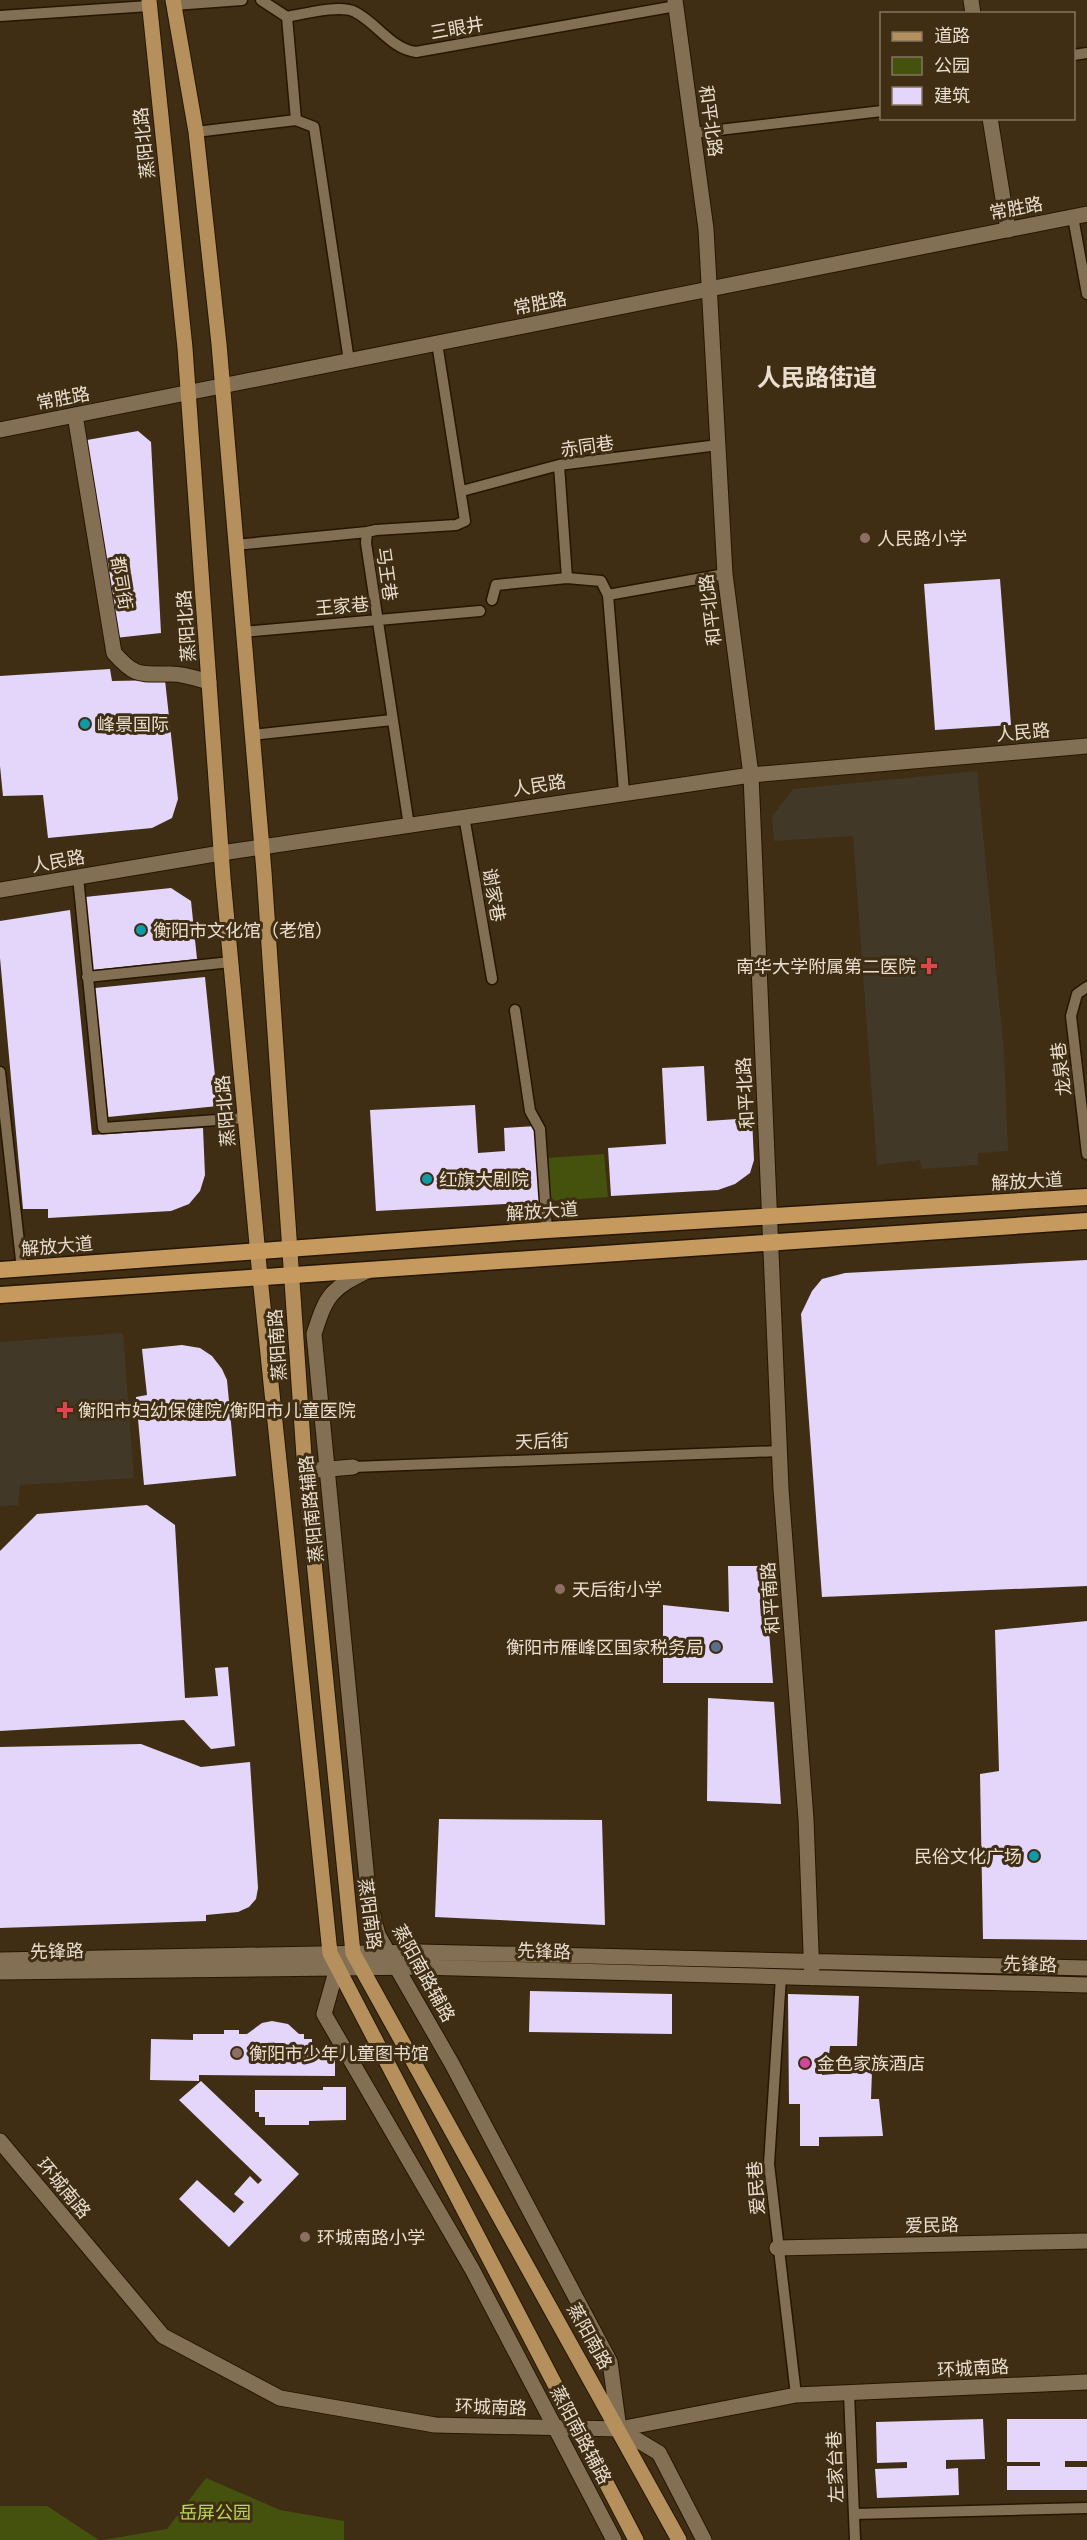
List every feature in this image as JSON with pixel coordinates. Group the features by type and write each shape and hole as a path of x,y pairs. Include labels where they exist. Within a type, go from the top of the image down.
{"highway":[{"name":"解放大道","path":"0,1270 547,1230 1087,1197"},
{"path":"0,1294 1087,1221"}],"main road":[{"name":"蒸阳北路","path":"149,3 189,393 221,853 258,1250"},
{"path":"173,3 196,132 222,386 261,848 290,1248"},
{"name":"蒸阳南路","path":"290,1248 305,1471 353,1953 679,2540"},
{"name":"蒸阳南路","path":"258,1250 330,1953 636,2540"}],"street":[{"name":"和平北路","path":"676,3 706,229 725,574 751,775 770,1216"},
{"path":"990,120 1008,230"},
{"name":"常胜路","path":"0,430 1080,216"},
{"name":"都司街","path":"75,415 114,653 128,669 147,675 175,674 209,682"},
{"name":"人民路","path":"0,890 221,853 751,775 1087,746"},
{"name":"和平南路","path":"770,1216 781,1489 806,1820 812,1978"},
{"name":"蒸阳南路辅路","path":"370,1270 335,1287 320,1316 314,1334 369,1901 378,1935 452,2064 610,2362 619,2429 659,2453 704,2540"},
{"name":"天后街","path":"305,1471 353,1467"},
{"name":"先锋路","path":"0,1960 388,1952 1087,1968"},
{"name":"先锋路","path":"0,1971 396,1967 1087,1985"},
{"name":"蒸阳南路辅路","path":"337,1968 324,2014 472,2269 614,2540"},
{"name":"环城南路","path":"0,2141 163,2336 280,2398 435,2425 619,2429 796,2395 1087,2382"},
{"name":"爱民路","path":"777,2248 1087,2241"}],"lane":[{"path":"173,3 242,0"},
{"path":"261,0 287,17 296,120"},
{"path":"0,16 149,3"},
{"name":"三眼井","path":"287,17 343,4 404,50 417,51 676,3"},
{"path":"693,133 880,111"},
{"path":"196,132 296,120 314,127 349,361"},
{"path":"1080,216 1087,294"},
{"name":"马王巷","path":"409,826 366,543 367,532 376,530 456,525 465,521 437,343"},
{"name":"赤同巷","path":"462,491 559,465 718,445"},
{"path":"559,465 567,578"},
{"path":"235,545 367,532"},
{"path":"608,595 725,574"},
{"path":"492,600 496,585 567,578 601,582 608,595 624,792"},
{"name":"王家巷","path":"243,632 480,611"},
{"path":"252,735 392,720"},
{"name":"谢家巷","path":"464,816 492,979"},
{"path":"78,877 104,1128 246,1118"},
{"path":"87,977 231,962"},
{"name":"龙泉巷","path":"1087,987 1077,993 1071,1016 1087,1154"},
{"path":"515,1010 530,1111 540,1129 547,1230"},
{"path":"0,1072 2,1108 22,1269"},
{"name":"天后街","path":"353,1467 780,1451"},
{"name":"爱民巷","path":"780,1977 769,2164 777,2248 796,2395"},
{"name":"左家台巷","path":"849,2393 855,2540"},
{"path":"854,2514 1087,2508"}],"shaded area":[{"name":"南华大学附属第二医院","path":"977,771 1004,1053 1008,1151 978,1153 978,1165 922,1169 920,1160 877,1165 853,836 774,841 772,816 793,789"},
{"name":"衡阳市妇幼保健院/衡阳市儿童医院","path":"123,1333 134,1478 20,1485 18,1505 0,1506 0,1342"}],"green space":[{"path":"604,1154 608,1197 550,1201 547,1158"},
{"name":"岳屏公园","path":"206,2478 280,2510 344,2521 344,2540 103,2540 167,2529"},
{"path":"0,2506 47,2506 99,2540 0,2540"}],"building":[{"path":"138,431 151,442 161,633 115,638 87,440"},
{"path":"1000,579 1011,725 935,730 924,584"},
{"name":"峰景国际","path":"110,669 112,681 165,680 178,799 172,818 152,828 48,838 43,795 3,796 0,766 0,676"},
{"name":"衡阳市文化馆（老馆）","path":"171,888 191,901 197,959 93,970 85,897"},
{"path":"70,910 92,1135 203,1128 205,1175 200,1191 189,1204 171,1211 48,1218 48,1209 23,1209 0,958 0,921"},
{"path":"205,977 218,1106 108,1117 95,988"},
{"path":"704,1066 707,1121 752,1118 754,1160 750,1173 735,1184 718,1190 611,1196 608,1148 666,1144 662,1068"},
{"name":"红旗大剧院","path":"475,1105 478,1153 505,1151 504,1128 536,1126 541,1202 376,1211 370,1110"},
{"path":"1087,1260 1087,1586 822,1597 801,1314 812,1291 822,1279 845,1273"},
{"path":"182,1345 200,1348 212,1356 227,1380 236,1476 144,1485 136,1397 147,1395 142,1349"},
{"path":"147,1505 175,1525 185,1698 218,1696 215,1668 228,1667 235,1746 211,1749 184,1720 0,1731 0,1551 37,1514"},
{"name":"衡阳市雁峰区国家税务局","path":"728,1566 764,1566 773,1683 663,1683 663,1605 729,1612"},
{"name":"民俗文化广场","path":"1087,1621 1087,1940 983,1939 980,1774 999,1771 995,1630"},
{"path":"708,1698 774,1702 781,1804 707,1801"},
{"path":"141,1744 201,1767 250,1762 258,1888 256,1899 249,1907 238,1912 206,1915 206,1921 0,1928 0,1747"},
{"path":"439,1819 602,1820 605,1925 435,1917"},
{"path":"530,1991 672,1994 672,2034 529,2032"},
{"name":"金色家族酒店","path":"788,1994 859,1996 857,2046 830,2046 829,2055 822,2055 822,2075 872,2071 871,2099 879,2099 883,2136 819,2137 819,2146 800,2146 800,2104 789,2104"},
{"name":"衡阳市少年儿童图书馆","path":"272,2021 288,2024 299,2034 304,2034 304,2039 312,2039 312,2048 323,2048 323,2058 335,2058 335,2076 199,2075 199,2081 150,2080 151,2039 193,2040 193,2034 224,2034 224,2030 239,2030 239,2034 247,2034 262,2023"},
{"path":"201,2081 299,2174 229,2247 179,2199 197,2180 234,2213 244,2202 234,2194 250,2176 258,2184 262,2180 179,2100"},
{"name":"衡阳市少年儿童图书馆","path":"323,2087 346,2087 346,2120 309,2121 309,2125 265,2125 265,2117 259,2117 259,2112 255,2112 255,2090 323,2090"},
{"path":"983,2419 985,2459 946,2460 946,2469 958,2468 959,2495 877,2498 875,2469 907,2468 907,2462 877,2463 876,2422"},
{"path":"1007,2419 1087,2419 1087,2461 1065,2461 1065,2467 1087,2467 1087,2490 1007,2490 1007,2466 1040,2466 1040,2462 1007,2462"}],"place":[{"name":"人民路小学","path":"865,538"},
{"name":"峰景国际","path":"85,724"},
{"name":"衡阳市文化馆（老馆）","path":"141,930"},
{"name":"南华大学附属第二医院","path":"929,966"},
{"name":"红旗大剧院","path":"427,1179"},
{"name":"衡阳市妇幼保健院/衡阳市儿童医院","path":"65,1410"},
{"name":"天后街小学","path":"560,1589"},
{"name":"衡阳市雁峰区国家税务局","path":"716,1647"},
{"name":"民俗文化广场","path":"1034,1856"},
{"name":"衡阳市少年儿童图书馆","path":"237,2053"},
{"name":"金色家族酒店","path":"805,2063"},
{"name":"环城南路小学","path":"305,2237"}],"district":[{"name":"人民路街道","path":"817,378"}]}
